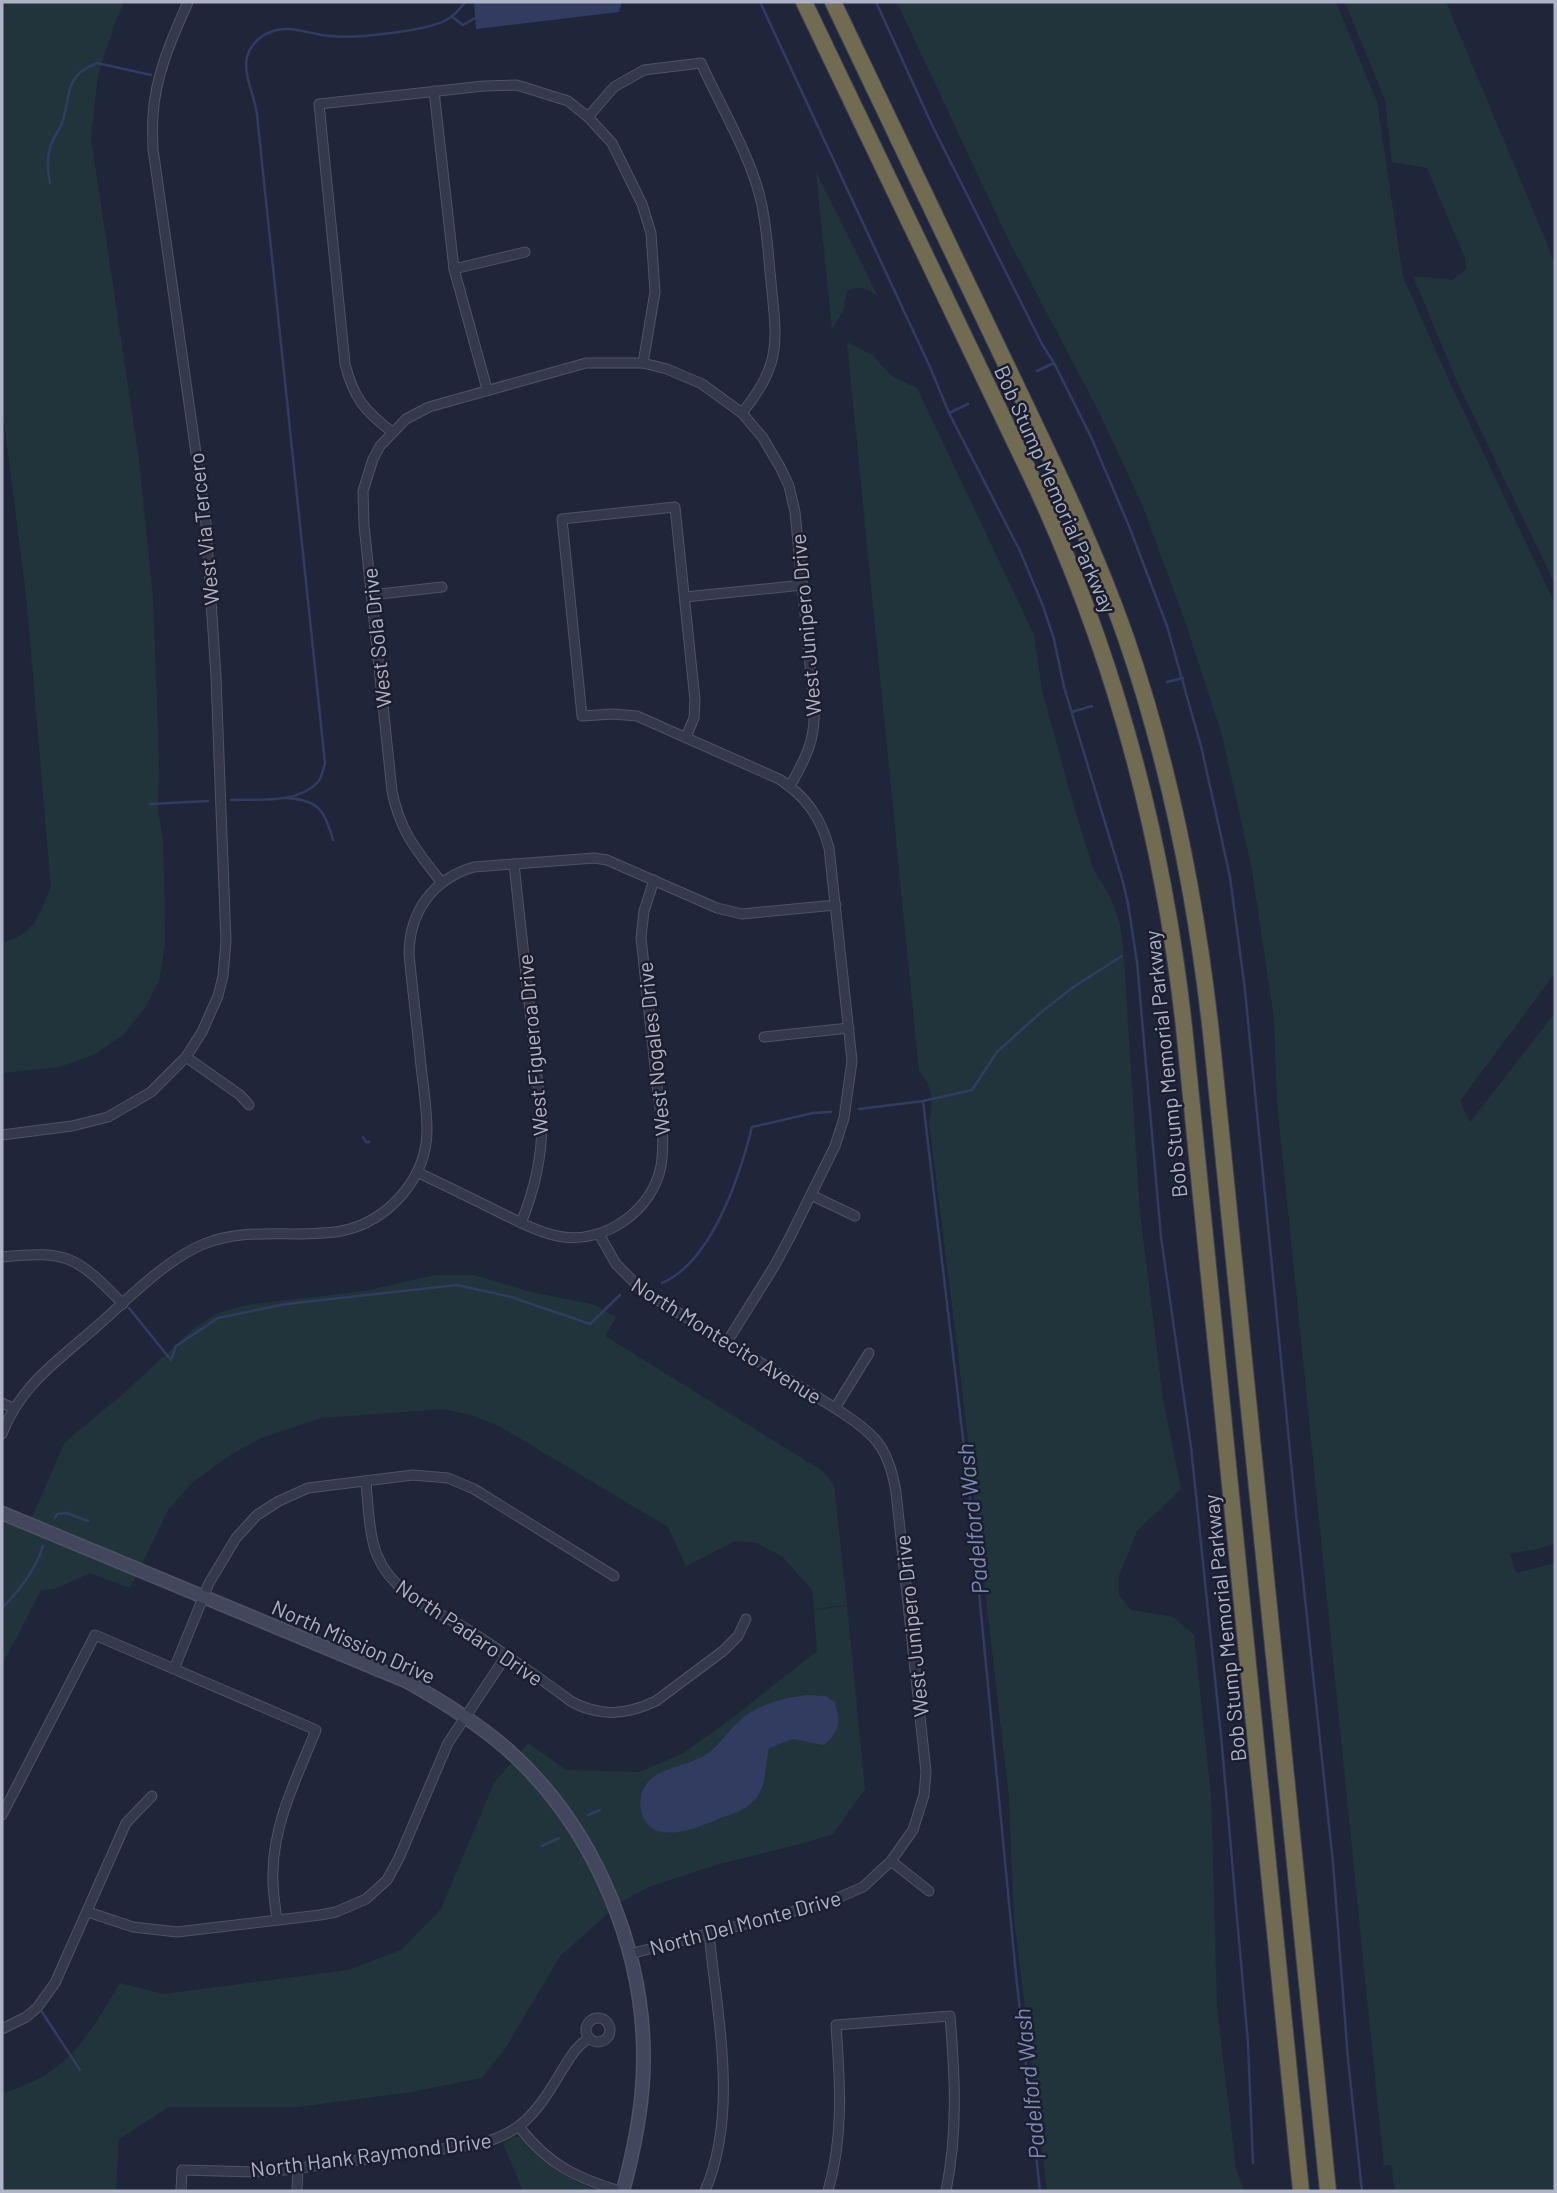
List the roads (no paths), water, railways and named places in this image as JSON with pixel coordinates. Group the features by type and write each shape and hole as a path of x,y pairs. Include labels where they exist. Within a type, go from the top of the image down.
{"highway":[{"name":"Bob Stump Memorial Parkway","path":"804,2 1033,480 1066,555 1116,692 1150,818 1168,906 1182,1006 1301,2191"},
{"name":"Bob Stump Memorial Parkway","path":"833,2 1077,514 1114,603 1135,666 1173,802 1194,904 1211,1033 1328,2191"},
{"path":"1312,2033 1334,2191"},
{"path":"1286,2036 1294,2191"}],"street":[{"name":"West Via Tercero","path":"2,1135 72,1126 108,1117 151,1092 186,1057 218,996 223,976 226,940 216,677 206,524 153,149 153,116 158,83 169,45 188,2"},
{"path":"588,117 614,87 644,70 701,63 751,170 760,194 765,223 775,318 775,349 765,382 742,413"},
{"path":"392,432 368,413 350,385 345,364 319,103 517,85 568,101 588,117 605,134 619,155 642,204 651,233 655,292 643,363"},
{"path":"434,91 454,269 487,389"},
{"path":"454,269 525,252"},
{"name":"West Sola Drive","path":"442,883 408,838 396,811 392,791 362,508 363,491 373,459 392,432 406,418 429,407 586,363 643,363"},
{"name":"West Junipero Drive","path":"643,363 667,369 702,384 742,413 764,438 789,486 795,512 815,717 809,752 789,786"},
{"path":"686,737 694,718 695,700 675,507 562,519 582,716 637,716 771,775 789,786 813,809 826,837 852,1061 844,1118 835,1146 775,1265 727,1342"},
{"path":"685,597 803,585"},
{"path":"371,595 442,587"},
{"path":"2,1434 13,1408 36,1380 177,1259 207,1242 232,1236 339,1231 365,1223 392,1206 403,1194 417,1172 427,1129 409,942 415,916 442,883 455,874 474,867 594,858 607,860 735,914 836,905"},
{"name":"West Figueroa Drive","path":"514,864 542,1122 537,1177 521,1223"},
{"name":"West Nogales Drive","path":"599,1234 617,1226 646,1200 656,1184 661,1166 663,1136 641,938 643,911 654,880"},
{"path":"764,1037 849,1028"},
{"path":"186,1057 249,1105"},
{"path":"417,1172 521,1223 561,1237 599,1234"},
{"path":"811,1195 855,1216"},
{"name":"North Montecito Avenue","path":"599,1234 616,1264 643,1290 835,1408"},
{"path":"2,1257 42,1254 70,1259 91,1272 123,1304"},
{"path":"835,1408 869,1353"},
{"path":"2,1403 13,1408"},
{"name":"West Junipero Drive","path":"835,1408 879,1441 887,1456 896,1492 926,1772 924,1795 913,1830 891,1861"},
{"path":"174,1669 203,1597 223,1556 236,1538 257,1515 308,1488 426,1475 448,1478 460,1482 614,1576"},
{"name":"North Padaro Drive","path":"366,1482 377,1555 391,1578 418,1601 472,1632 572,1702 588,1710 601,1713 630,1711 656,1701 723,1651 738,1636 746,1619"},
{"name":"North Mission Drive","path":"2,1513 395,1676 465,1716 524,1766 566,1818 594,1861 612,1901 630,1954 642,2022 643,2075 636,2137 621,2191"},
{"path":"2,1815 95,1635 316,1730 286,1803 277,1834 273,1872 277,1920"},
{"path":"88,1912 133,1927 177,1932 320,1915 366,1899 387,1880 399,1858 442,1754 506,1656"},
{"path":"2,2029 26,2017 46,1997 88,1912 126,1823 152,1796"},
{"path":"891,1861 929,1891"},
{"name":"North Del Monte Drive","path":"630,1954 843,1896 863,1887 891,1861"},
{"path":"705,2191 720,2145 724,2096 709,1933"},
{"path":"828,2191 840,2122 836,2025 950,2016 955,2120 946,2191"},
{"path":"520,2127 540,2107 577,2046 589,2038"},
{"name":"North Hank Raymond Drive","path":"181,2191 183,2171 256,2172 298,2168 486,2143 520,2127 542,2153 569,2173 621,2191"},
{"path":"297,2191 298,2168"}],"water":[{"path":"474,2 622,2 619,12 476,29"},
{"path":"806,1695 826,1696 835,1703 838,1716 836,1731 824,1745 793,1739 769,1748 763,1783 751,1804 735,1813 686,1831 663,1832 653,1829 646,1822 641,1810 641,1798 645,1787 656,1775 708,1753 738,1722 753,1711"}],"waterway":[{"path":"231,800 276,799 299,794 319,781 325,763 257,115 248,79 247,57 258,39 277,30 290,29 341,37 407,31 446,20 465,2"},
{"path":"760,2 949,413 1020,551 1043,606 1054,639 1064,687 1123,882 1137,962 1161,1237 1191,1447 1222,1746 1248,2043 1253,2163"},
{"path":"876,2 932,125 1091,437 1167,626 1202,750 1230,877 1245,990 1333,1863 1348,2059 1362,2191"},
{"path":"452,17 463,25 477,17"},
{"path":"50,183 50,150 62,123 71,86 79,74 97,63 151,75"},
{"path":"1037,371 1054,363"},
{"path":"949,413 968,404"},
{"path":"1167,682 1183,678"},
{"path":"1072,712 1092,706"},
{"path":"287,798 307,801 319,809 327,821 333,840"},
{"path":"150,804 208,801"},
{"name":"Padelford Wash","path":"859,1109 923,1101 972,1090 997,1052 1039,1014 1072,988 1122,956"},
{"name":"Padelford Wash","path":"923,1101 969,1489 1016,1975 1040,2191"},
{"path":"662,1283 680,1272 709,1237 740,1169 752,1127 813,1113 831,1112"},
{"path":"363,1137 369,1142"},
{"path":"171,1360 176,1346 218,1318 286,1304 457,1285 511,1297 590,1324 620,1295"},
{"path":"129,1308 171,1360"},
{"path":"55,1518 57,1514 66,1513 88,1521"},
{"path":"2,1607 27,1578 43,1546"},
{"path":"588,1815 600,1810"},
{"path":"542,1846 559,1838"},
{"path":"42,2012 80,2070"}]}
